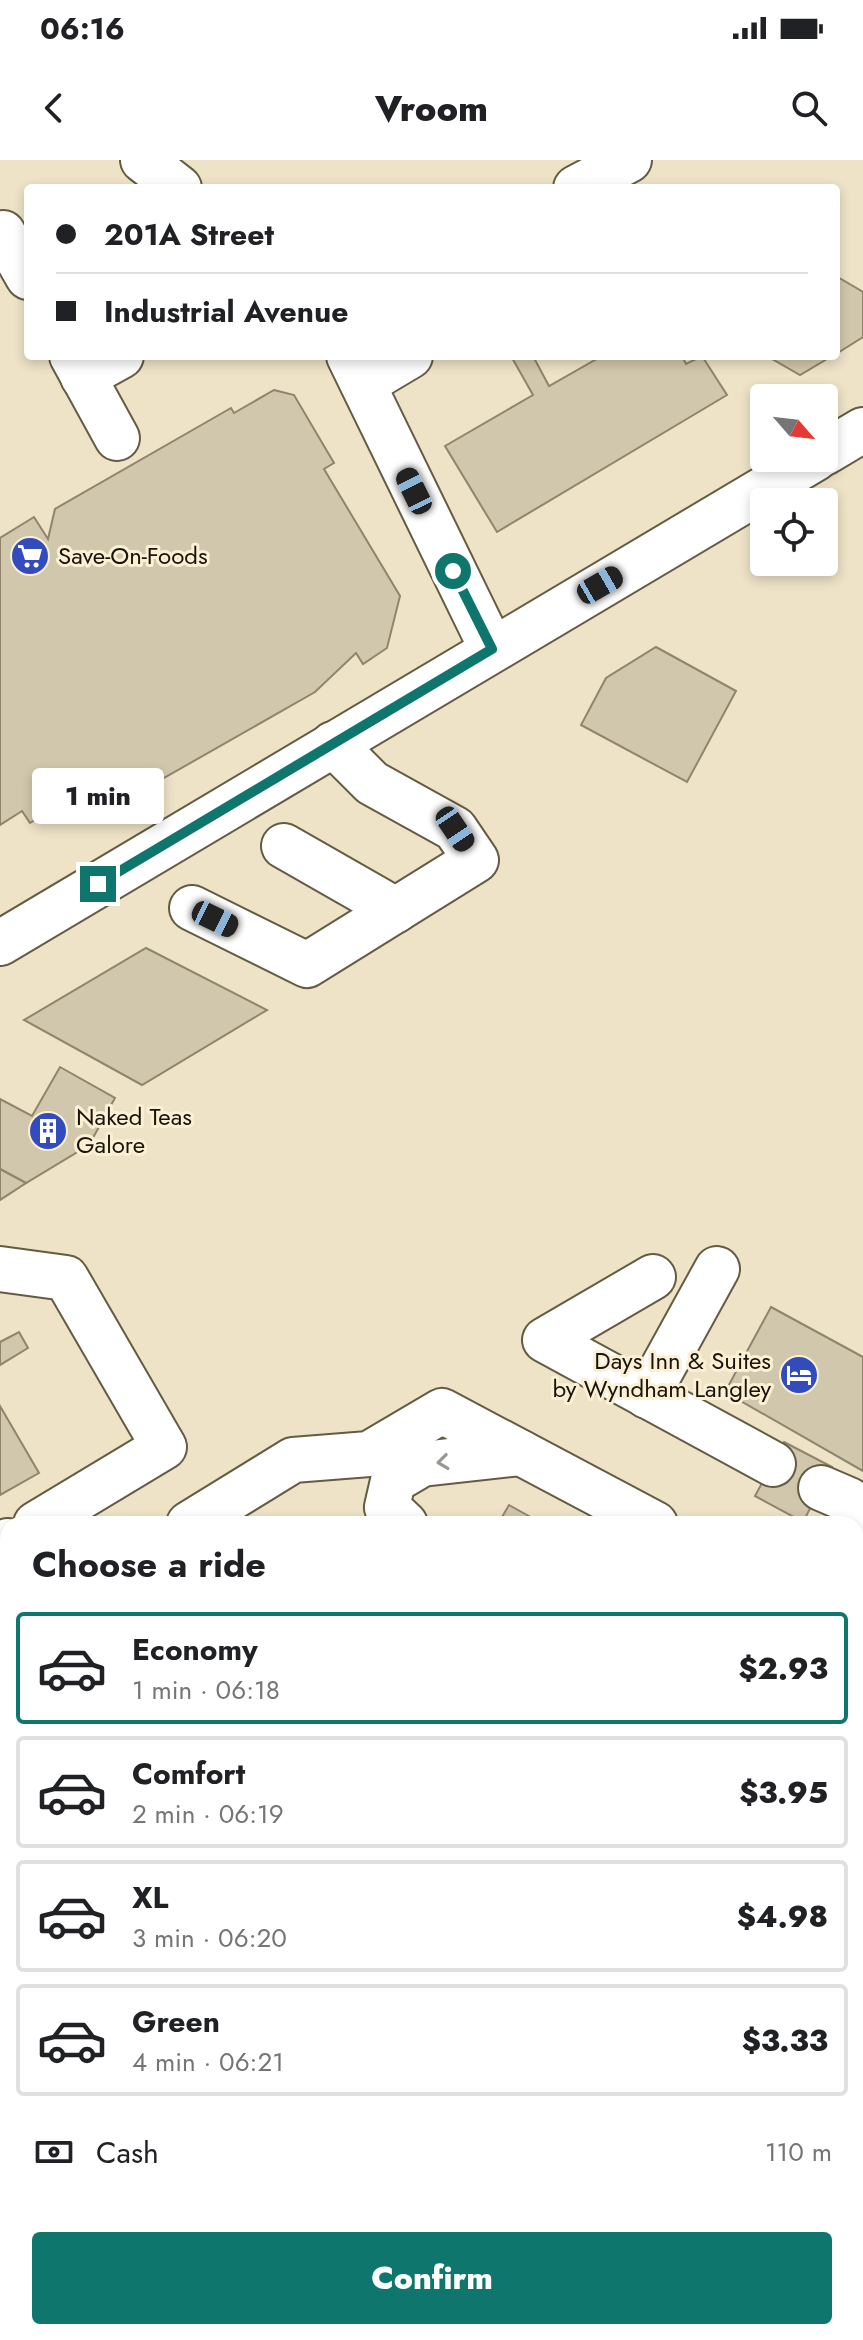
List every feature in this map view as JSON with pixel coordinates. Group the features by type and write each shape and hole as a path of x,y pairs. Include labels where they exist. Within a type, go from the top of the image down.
{"street":[{"path":"143,160 174,184"},
{"path":"584,184 629,160"},
{"path":"10,228 24,266"},
{"path":"103,360 77,366 117,438"},
{"path":"395,360 356,370 492,649"},
{"path":"838,445 863,430"},
{"path":"0,943 792,472"},
{"path":"192,908 307,965 476,860 455,829 372,783 333,744"},
{"path":"284,846 396,910"},
{"path":"0,1269 66,1278 164,1447 49,1516"},
{"path":"647,1396 717,1269"},
{"path":"653,1277 545,1340 773,1464"},
{"path":"202,1516 293,1460 369,1454 442,1411 640,1516"},
{"path":"397,1516 387,1507 393,1481 422,1464 521,1453"},
{"path":"821,1488 849,1500 857,1516"}],"building":[{"path":"840,278 863,292 863,337 840,351"},
{"path":"513,360 535,360 549,386 595,360 684,360 686,364 705,360 727,395 497,532 445,446 533,395"},
{"path":"774,360 825,360 800,375"},
{"path":"274,390 294,395 334,463 324,469 400,596 387,648 363,664 356,653 315,692 106,811 90,786 30,823 22,811 0,825 0,538 34,517 48,539 55,509 231,408 234,413"},
{"path":"656,647 736,691 687,782 581,725 606,678"},
{"path":"146,948 267,1010 142,1085 24,1020"},
{"name":"Naked Teas Galore","path":"60,1067 115,1098 89,1145 26,1183 0,1169 0,1099 32,1116"},
{"path":"0,1169 26,1183 0,1200"},
{"name":"Days Inn & Suites by Wyndham Langley","path":"771,1307 863,1357 863,1471 725,1392"},
{"path":"19,1332 28,1348 0,1365 0,1342"},
{"path":"0,1406 39,1473 0,1495"},
{"path":"784,1442 832,1467 806,1516 792,1516 755,1496"},
{"path":"509,1505 529,1516 503,1516"}],"place":[{"name":"Save-On-Foods","path":"30,556"},
{"name":"Naked Teas Galore","path":"48,1131"},
{"name":"Days Inn & Suites by Wyndham Langley","path":"799,1375"}],"route":[{"path":"98,884 492,649 453,571"}]}
